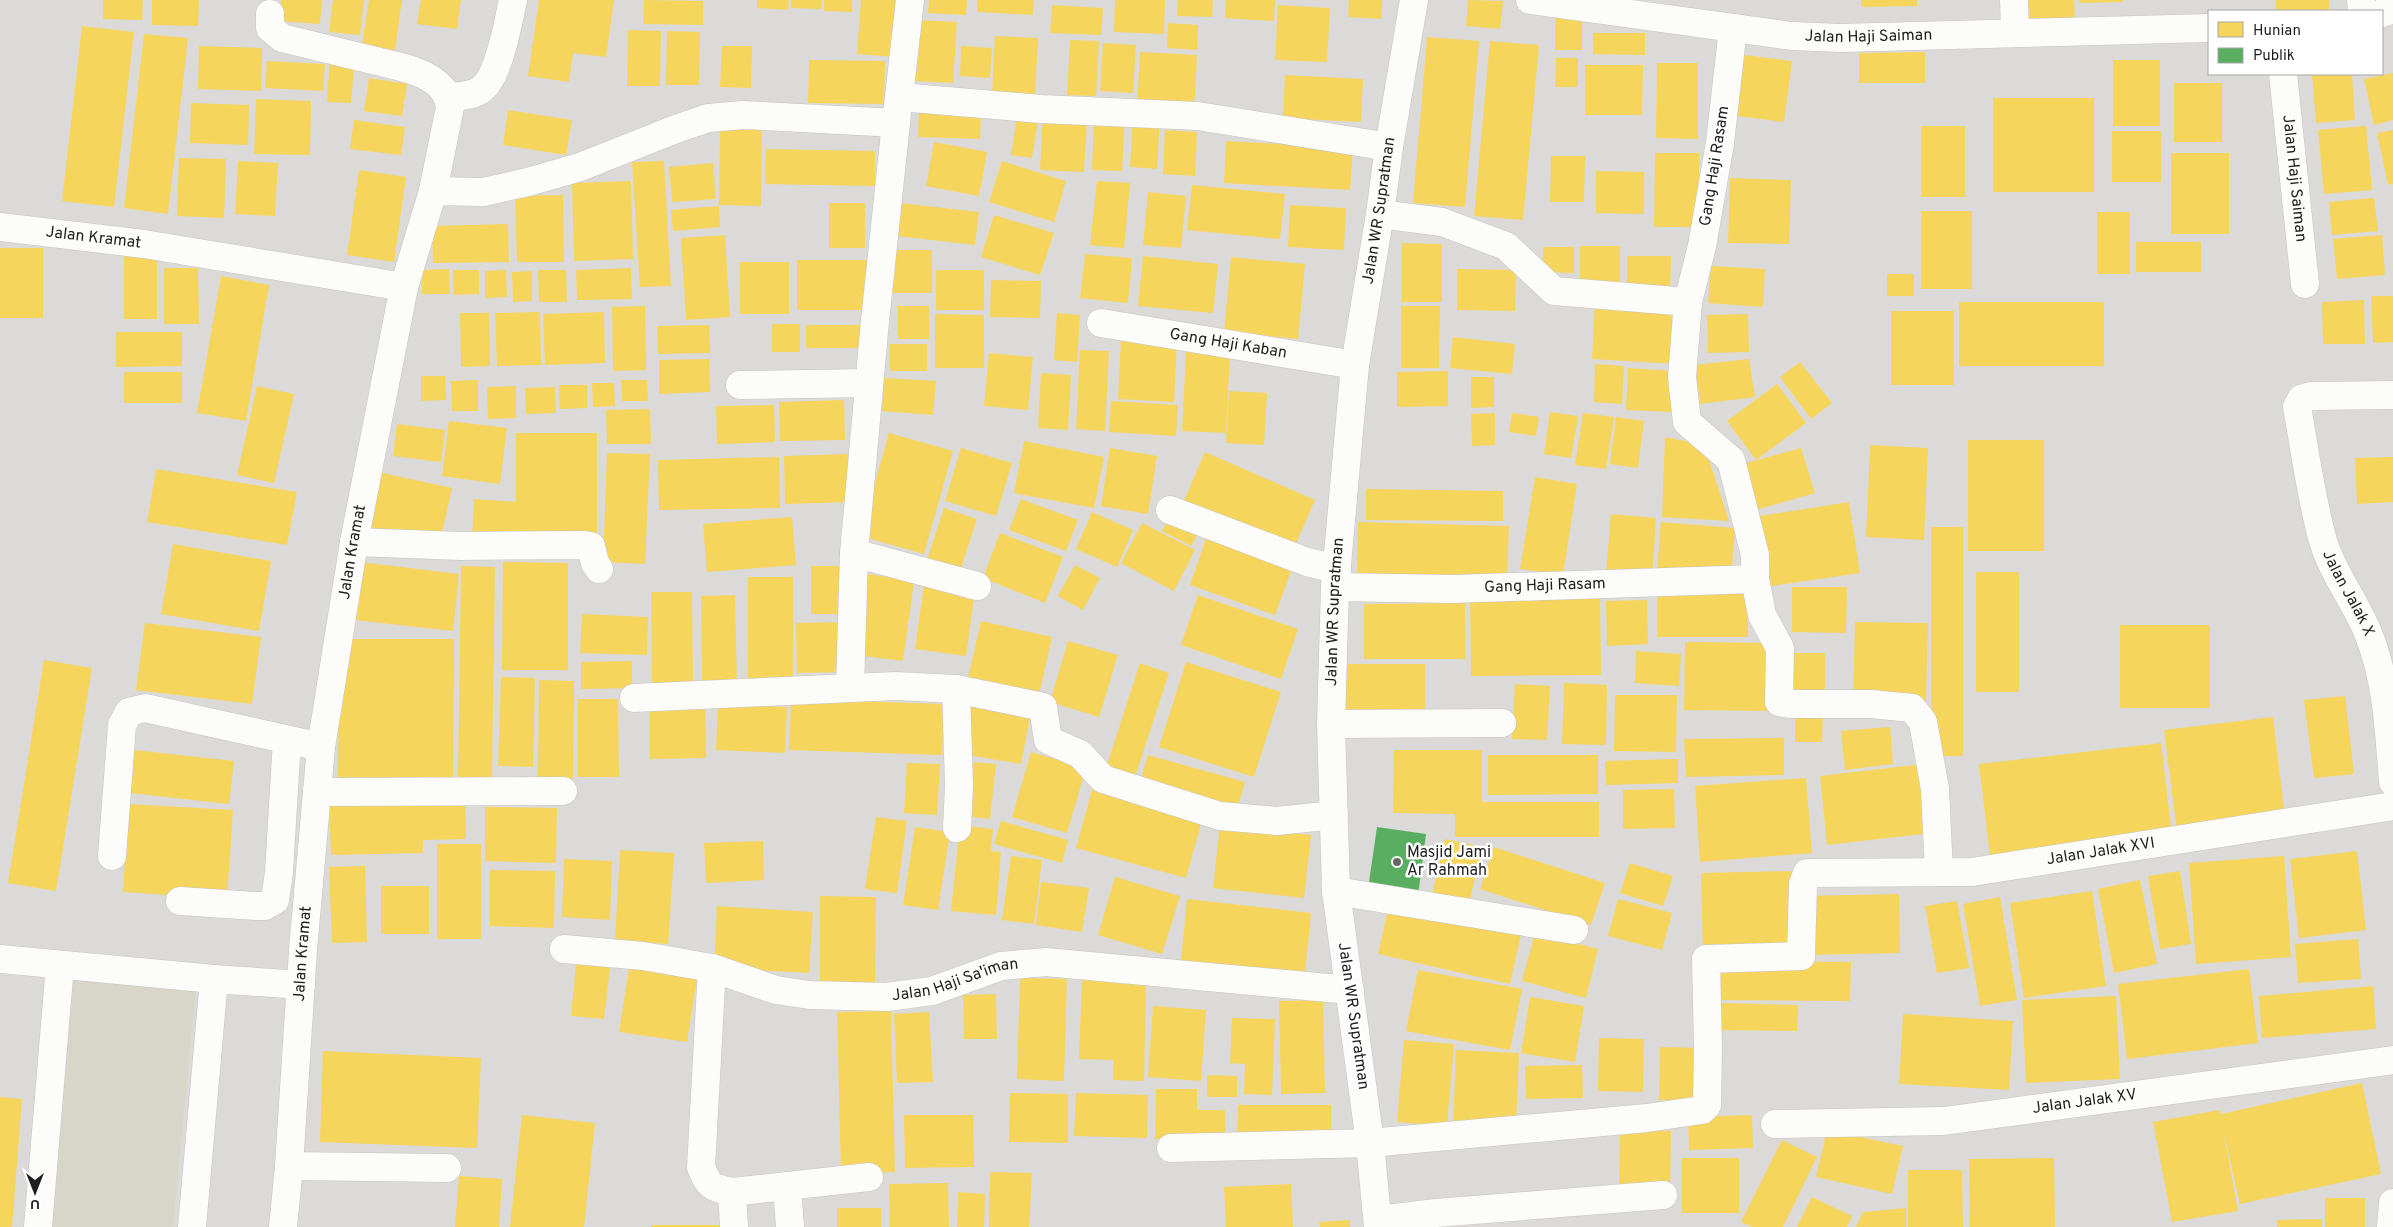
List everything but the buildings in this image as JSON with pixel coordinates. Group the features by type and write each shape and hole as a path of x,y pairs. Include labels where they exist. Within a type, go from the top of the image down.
{"street":[{"path":"448,97 468,95 479,91 491,77 513,0"},
{"path":"850,687 854,553 869,382 910,0"},
{"name":"Jalan WR Supratman","path":"1378,1224 1370,1143 1336,890 1331,724 1336,578 1355,365 1380,214 1388,147 1414,0"},
{"name":"Jalan Haji Saiman","path":"1530,0 1791,36 1841,38 2208,28"},
{"path":"2014,0 2015,33"},
{"path":"270,14 270,28 282,38 422,73 442,87 448,97 450,108 433,191 404,287"},
{"name":"Gang Haji Rasam","path":"1734,28 1720,143 1702,246 1688,302 1682,377 1687,422 1731,460 1755,556 1755,580 1762,615 1780,648 1779,702 1790,704 1870,704 1912,708 1922,722 1934,789 1938,872"},
{"name":"Jalan Haji Saiman","path":"2283,75 2305,284"},
{"path":"433,191 483,192 528,182 580,167 708,118 743,115 898,110 1041,109 1198,116 1388,147"},
{"path":"1380,214 1442,222 1506,246 1554,291 1688,302"},
{"name":"Jalan Kramat","path":"0,227 144,244 404,287 354,542 321,747 301,985 289,1166 282,1227"},
{"name":"Gang Haji Kaban","path":"1101,323 1355,365"},
{"path":"740,385 869,382"},
{"name":"Jalan Jalak X","path":"2393,394 2311,396 2301,398 2297,407 2323,541 2336,573 2368,632 2380,671 2388,723 2393,782"},
{"name":"Gang Haji Rasam","path":"1170,510 1307,562 1336,578 1454,589 1755,580"},
{"path":"354,542 461,546 584,545 591,546 595,564 599,569"},
{"path":"854,553 977,586"},
{"path":"634,698 850,687 895,686 956,689 1043,707 1048,740 1080,754 1103,779 1220,816 1277,821 1334,815"},
{"path":"956,689 957,828"},
{"path":"112,856 122,725 129,712 145,708 321,747"},
{"path":"1331,724 1502,723"},
{"path":"180,901 265,906 276,900 280,872 287,740"},
{"path":"317,792 563,791"},
{"name":"Jalan Jalak XVI","path":"1370,1143 1647,1118 1702,1110 1707,1105 1706,959 1802,956 1803,884 1807,873 1972,872 2393,806"},
{"path":"1336,890 1574,930"},
{"name":"Jalan Haji Sa'iman","path":"564,949 643,956 712,968 776,990 810,995 887,997 932,991 1001,966 1046,962 1350,990"},
{"path":"0,959 214,979 301,985"},
{"path":"38,1227 60,965"},
{"path":"712,968 701,1167 707,1183 714,1188 732,1192 869,1177"},
{"path":"192,1227 214,979"},
{"name":"Jalan Jalak XV","path":"1775,1124 1944,1120 2393,1060"},
{"path":"1171,1148 1370,1143"},
{"path":"289,1166 447,1168"},
{"path":"787,1186 790,1227"},
{"path":"732,1192 734,1227"},
{"path":"1378,1224 1436,1213 1663,1195"},
{"path":"2392,1227 2393,1203"}],"shaded area":[{"path":"0,0 2393,0 2393,1227 0,1227"},
{"path":"74,973 196,984 173,1227 50,1227"}],"place":[{"name":"Masjid Jami Ar Rahmah","path":"1397,862"}]}
